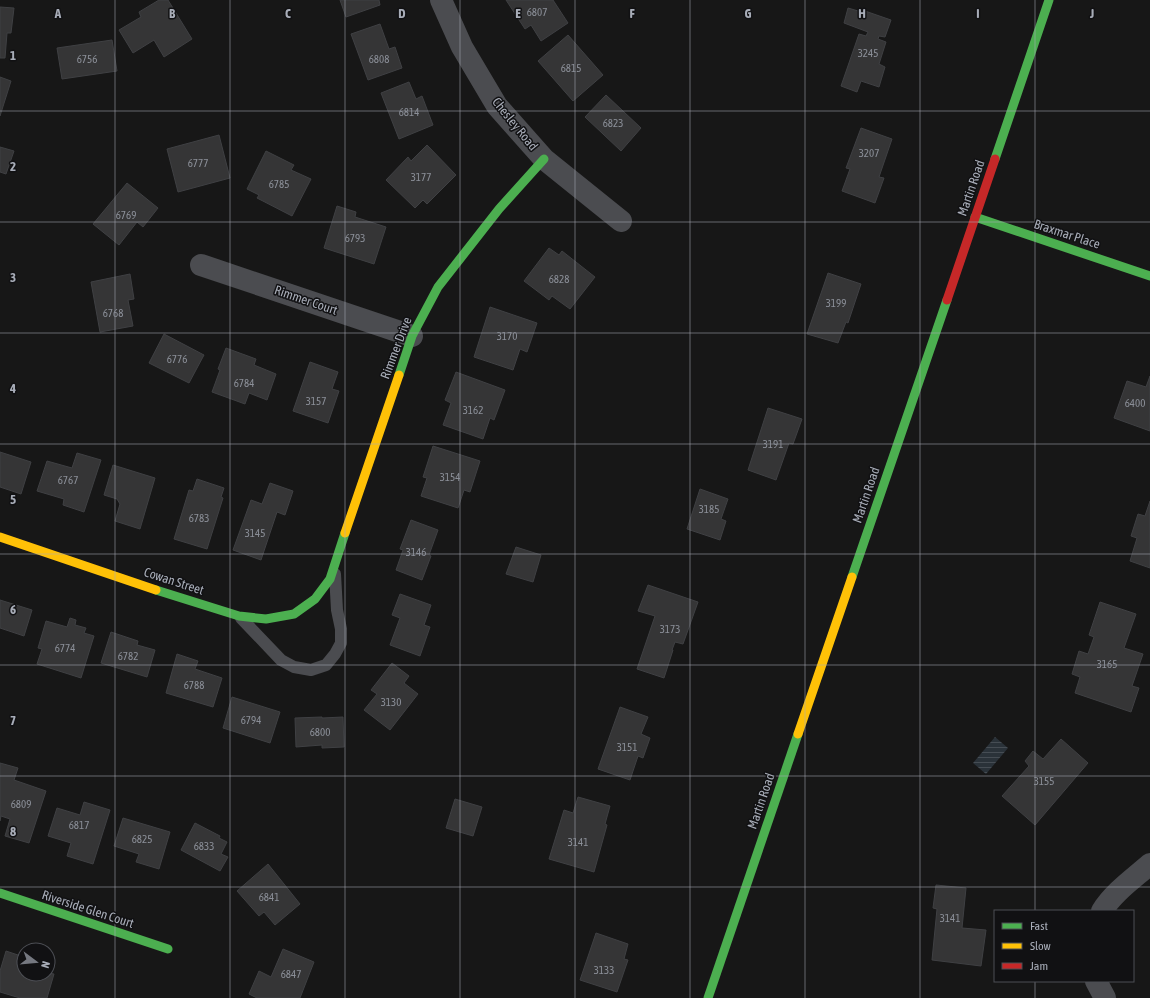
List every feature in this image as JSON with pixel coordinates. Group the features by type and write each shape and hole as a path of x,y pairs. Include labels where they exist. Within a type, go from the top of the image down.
{"street":[{"name":"Chesley Road","path":"441,0 462,47 497,106 544,159 621,221"},
{"name":"Martin Road","path":"708,998 1050,0"},
{"name":"Rimmer Drive","path":"330,579 412,336 438,287 498,209 544,159"},
{"name":"Braxmar Place","path":"975,217 1150,276"},
{"name":"Rimmer Court","path":"201,265 412,336"},
{"name":"Cowan Street","path":"0,537 238,616 266,619 294,614 315,599 330,579"},
{"path":"1103,910 1116,894 1150,864"},
{"name":"Riverside Glen Court","path":"0,893 168,949"},
{"path":"1097,982 1105,998"}],"lane":[{"path":"238,616 281,660 294,667 311,670 326,665 335,654 341,643 341,628 337,610 335,588 335,563"}],"shaded area":[{"path":"995,737 1008,748 986,774 973,763"}],"building":[{"path":"159,0 168,0 192,39 164,57 154,40 133,53 119,30 141,17 139,12"},
{"path":"340,0 379,0 380,5 346,17"},
{"path":"506,0 553,0 568,23 541,41 531,25 525,29"},
{"path":"0,7 14,8 11,33 7,33 5,58 0,58"},
{"path":"848,8 865,13 865,11 891,20 885,37 879,36 878,39 886,42 879,64 885,67 879,87 861,81 857,92 841,86 859,34 866,36 868,32 844,23"},
{"path":"380,24 389,49 395,47 402,68 368,80 351,34"},
{"path":"568,35 603,75 573,101 538,61"},
{"path":"112,40 117,71 62,79 57,48"},
{"path":"0,77 11,81 0,116"},
{"path":"409,82 416,99 422,96 433,125 399,139 381,93"},
{"path":"606,95 641,128 621,151 585,117"},
{"path":"861,128 892,139 879,177 884,178 875,203 842,191 850,169 846,168"},
{"path":"219,135 230,178 178,192 167,149"},
{"path":"427,145 456,175 427,204 423,200 415,208 386,180 408,157 411,161"},
{"path":"0,147 14,151 6,174 0,172"},
{"path":"266,151 294,165 291,170 311,179 292,216 257,198 259,195 247,189"},
{"path":"127,183 158,208 143,227 137,222 119,245 93,224"},
{"path":"337,206 356,212 355,217 386,227 374,264 324,248"},
{"path":"549,248 559,255 562,251 595,277 570,309 552,296 549,300 524,281"},
{"path":"828,273 861,284 848,323 846,322 838,343 807,334"},
{"path":"130,274 134,299 128,300 133,326 100,332 91,282"},
{"path":"490,307 537,323 527,352 520,349 513,370 474,357"},
{"path":"164,334 204,355 189,383 149,363"},
{"path":"226,348 256,359 254,365 276,374 267,400 249,393 245,404 212,392 220,370 218,369"},
{"path":"310,362 338,372 332,389 339,391 328,423 293,411"},
{"path":"456,372 505,390 494,420 490,418 483,439 443,425 451,403 445,400"},
{"path":"1150,376 1150,431 1114,418 1127,381 1146,387"},
{"path":"768,408 802,419 793,444 789,443 776,480 748,470"},
{"path":"433,446 480,461 470,492 464,490 458,508 421,496 427,478 423,477"},
{"path":"0,452 31,462 21,494 0,487"},
{"path":"77,453 101,460 84,512 63,505 64,499 37,491 47,461 72,468"},
{"path":"113,465 155,478 140,529 115,521 120,504 117,499 104,495"},
{"path":"197,479 224,488 221,497 223,498 207,549 174,539 189,490 193,491"},
{"path":"270,483 293,491 285,515 277,512 261,560 233,550 251,500 262,504"},
{"path":"700,489 728,499 721,519 726,521 720,540 687,529"},
{"path":"1150,501 1150,568 1130,561 1137,538 1131,536 1138,514 1145,516"},
{"path":"411,520 438,530 429,555 431,556 422,580 396,570 403,550 400,549"},
{"path":"516,547 541,555 533,582 506,574"},
{"path":"648,585 698,602 683,644 675,642 664,678 637,669 655,616 638,611"},
{"path":"400,594 431,605 424,625 430,627 420,656 390,645 400,618 392,615"},
{"path":"0,600 32,610 24,636 0,628"},
{"path":"1100,602 1136,614 1124,648 1143,654 1132,686 1139,688 1131,712 1075,693 1080,677 1072,674 1079,651 1088,654 1094,637 1089,635"},
{"path":"70,618 76,620 75,625 86,628 84,633 94,636 81,678 37,664 42,649 38,648 46,621 67,627"},
{"path":"111,632 138,641 137,645 155,650 147,677 101,663"},
{"path":"177,654 198,661 195,669 222,678 213,707 166,693"},
{"path":"392,663 409,676 404,683 418,694 390,730 364,710 377,694 371,690"},
{"path":"232,697 280,712 270,743 223,728"},
{"path":"620,707 648,717 641,734 650,738 643,758 638,756 630,780 598,769"},
{"path":"343,717 344,747 322,748 322,745 296,747 295,718"},
{"path":"1061,739 1088,763 1035,825 1002,796 1029,766 1025,761 1033,751 1043,759"},
{"path":"0,763 18,768 14,780 46,791 29,843 5,836 10,819 1,816 0,821"},
{"path":"578,797 610,806 605,824 607,825 594,872 549,859 564,810 573,813"},
{"path":"455,799 482,807 473,836 446,828"},
{"path":"84,802 110,810 93,864 67,856 71,843 48,836 57,808 80,815"},
{"path":"123,818 170,832 159,869 136,862 139,854 114,846"},
{"path":"195,823 220,836 219,838 227,842 221,854 228,857 220,871 181,850"},
{"path":"268,864 300,904 275,925 264,912 259,916 237,891"},
{"path":"936,885 966,888 962,928 986,930 981,966 932,960 937,909 933,908"},
{"path":"596,933 628,944 624,959 628,960 617,992 580,980"},
{"path":"283,949 314,962 300,998 257,998 249,994 259,971 271,977"},
{"path":"6,951 16,954 16,982 52,982 47,998 20,998 0,992 0,971"}],"traffic: fast":[{"path":"995,159 1049,0"},
{"path":"399,375 412,336 438,287 499,209 544,159"},
{"path":"975,217 1150,276"},
{"path":"852,577 947,300"},
{"path":"156,590 239,616 266,619 294,614 315,599 330,579 345,533"},
{"path":"708,998 798,734"},
{"path":"0,893 168,949"}],"traffic: slow":[{"path":"345,533 399,375"},
{"path":"0,537 156,590"},
{"path":"798,734 852,577"}],"traffic: jam":[{"path":"947,300 995,159"}]}
